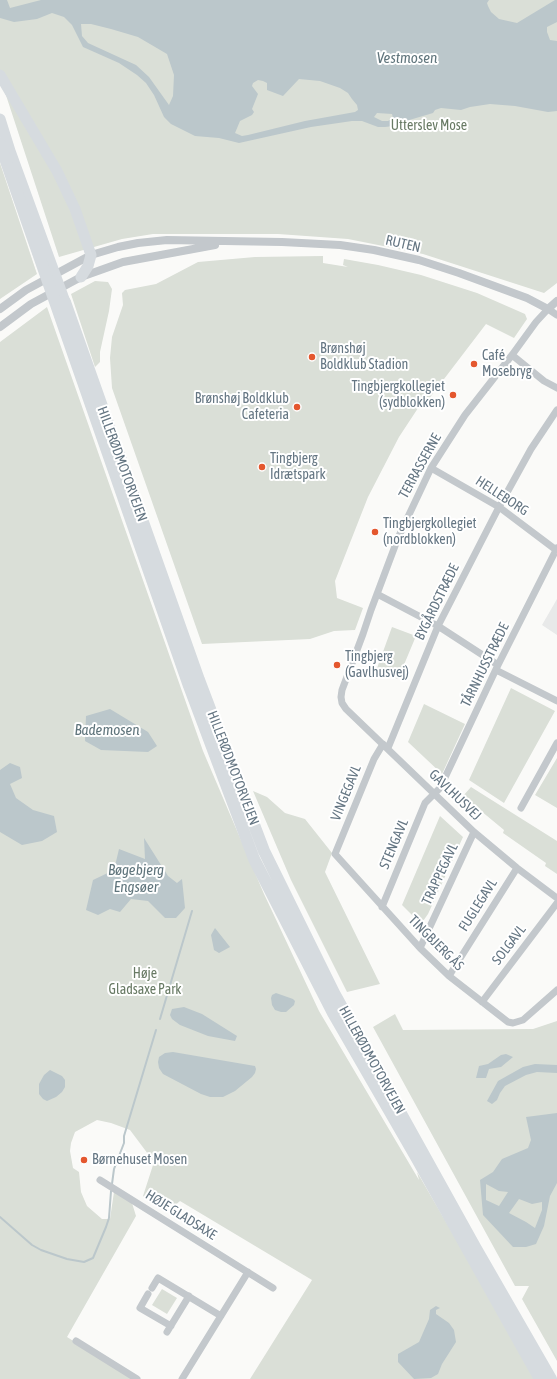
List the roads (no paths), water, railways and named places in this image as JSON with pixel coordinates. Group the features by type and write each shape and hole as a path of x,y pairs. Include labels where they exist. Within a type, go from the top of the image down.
{"highway":[{"name":"HILLERØDMOTORVEJEN","path":"0,144 189,686 254,859 333,1013 412,1150 540,1379"},
{"name":"HILLERØDMOTORVEJEN","path":"65,302 199,680 264,851 334,993 475,1247 551,1379"}],"main road":[{"path":"0,75 57,171 75,209 92,255 88,266 81,277"},
{"name":"HILLERØDMOTORVEJEN","path":"0,119 10,151 65,302"}],"street":[{"name":"RUTEN","path":"0,309 26,290 76,262 92,255 118,247 167,240 328,244 374,250 419,260 459,273 527,298 557,315"},
{"name":"RUTEN","path":"0,327 30,304 81,277 123,262 233,241"},
{"path":"548,309 557,301"},
{"name":"TERRASSERNE","path":"342,703 342,690 398,538 431,468 465,415 534,324 548,309"},
{"path":"0,312 8,315 16,314"},
{"path":"512,355 544,381 557,388"},
{"name":"BYGÅRDSTRÆDE","path":"386,746 438,626 531,448 557,410"},
{"name":"HELLEBORG","path":"431,468 499,507 556,549"},
{"name":"TÅRNHUSSTRÆDE","path":"435,793 440,788 556,549"},
{"path":"377,594 438,626 497,668 557,701"},
{"name":"GAVLHUSVEJ","path":"342,703 346,709 474,832 517,868 557,898"},
{"path":"521,808 557,743"},
{"name":"VINGEGAVL","path":"335,854 374,759 386,746"},
{"name":"STENGAVL","path":"382,907 425,803 435,793"},
{"name":"TRAPPEGAVL","path":"420,948 474,832"},
{"name":"TINGBJERG ÅS","path":"335,854 420,948 449,976 508,1022 513,1023 523,1020 557,990"},
{"name":"FUGLEGAVL","path":"449,976 517,868"},
{"name":"SOLGAVL","path":"482,1002 557,903"},
{"name":"HØJE GLADSAXE","path":"100,1180 273,1288"},
{"path":"182,1379 248,1272"},
{"path":"189,1296 169,1329 140,1308 158,1278 189,1296 221,1316"},
{"path":"76,1341 138,1379"}],"water":[{"name":"Vestmosen","path":"0,0 7,0 10,8 41,0 489,0 487,3 491,12 499,19 517,23 557,0 557,22 547,27 547,32 550,40 557,41 557,111 548,112 515,106 490,104 461,110 441,108 435,110 433,113 394,126 378,127 362,121 352,121 311,127 239,143 219,138 195,136 171,124 164,117 154,95 146,83 137,75 119,63 83,47 72,25 64,17 52,13 37,19 14,22 0,18","holes":["81,24 91,24 138,37 167,54 174,75 173,96 169,105 149,77 136,65 88,43 82,36","299,79 320,81 340,88 348,93 357,105 358,110 355,112 305,121 248,135 242,136 235,133 240,121 252,115 254,112 252,109 258,94 252,86 253,83 258,80 263,81 267,83 267,90 283,96","377,113 392,114 393,118 388,121 382,121 374,117"]},
{"name":"Bademosen","path":"110,709 148,732 157,746 148,752 101,750 85,741 86,716"},
{"path":"10,763 20,767 22,778 10,784 16,798 33,810 54,816 57,832 42,841 22,845 0,832 0,770"},
{"name":"Bøgebjerg Engsøer","path":"144,838 168,876 177,883 182,879 185,908 176,918 165,918 148,901 131,899 120,912 110,909 98,915 86,910 93,880 114,870 119,849 145,859"},
{"path":"215,928 230,947 219,953 214,950 211,935"},
{"path":"276,993 293,999 295,1001 294,1005 286,1012 275,1010 272,1005 271,998 272,995"},
{"path":"184,1007 202,1014 237,1036 235,1041 208,1036 180,1025 172,1019 170,1015 172,1009"},
{"path":"173,1052 255,1066 256,1069 252,1077 235,1091 223,1097 210,1097 201,1094 163,1074 159,1068 159,1057 165,1053"},
{"path":"506,1054 513,1057 501,1067 489,1069 486,1078 476,1078 479,1066 488,1064 501,1055"},
{"path":"535,1064 557,1065 557,1073 537,1072 526,1075 505,1086 497,1100 492,1104 487,1101 498,1081 523,1067"},
{"path":"50,1070 62,1076 65,1080 65,1087 56,1097 47,1101 39,1094 39,1084 44,1075"},
{"path":"557,1113 557,1183 550,1196 544,1226 536,1244 526,1247 513,1247 483,1215 480,1180 493,1172 502,1159 528,1148 531,1140 526,1117","holes":["486,1184 499,1191 508,1192 499,1206 486,1200","519,1199 532,1204 542,1202 542,1210 535,1228 509,1213"]},
{"path":"436,1306 440,1308 436,1310 436,1314 449,1323 454,1330 456,1342 442,1364 438,1374 431,1378 414,1379 398,1362 398,1354 419,1342 429,1319 430,1310"}],"waterway":[{"path":"160,1019 192,911"},
{"path":"112,1184 114,1169 124,1143 124,1136 156,1030"},
{"path":"0,1217 32,1245 41,1250 67,1259 84,1262 93,1258 106,1227 109,1218 111,1191"}],"place":[{"name":"Brønshøj Boldklub Stadion","path":"312,357"},
{"name":"Café Mosebryg","path":"474,364"},
{"name":"Tingbjergkollegiet (sydblokken)","path":"453,395"},
{"name":"Brønshøj Boldklub Cafeteria","path":"297,407"},
{"name":"Tingbjerg Idrætspark","path":"262,467"},
{"name":"Tingbjergkollegiet (nordblokken)","path":"375,532"},
{"name":"Tingbjerg (Gavlhusvej)","path":"337,665"},
{"name":"Børnehuset Mosen","path":"84,1160"}],"park label":[{"name":"Utterslev Mose","path":"429,126"},
{"name":"Høje Gladsaxe Park","path":"145,982"}]}
